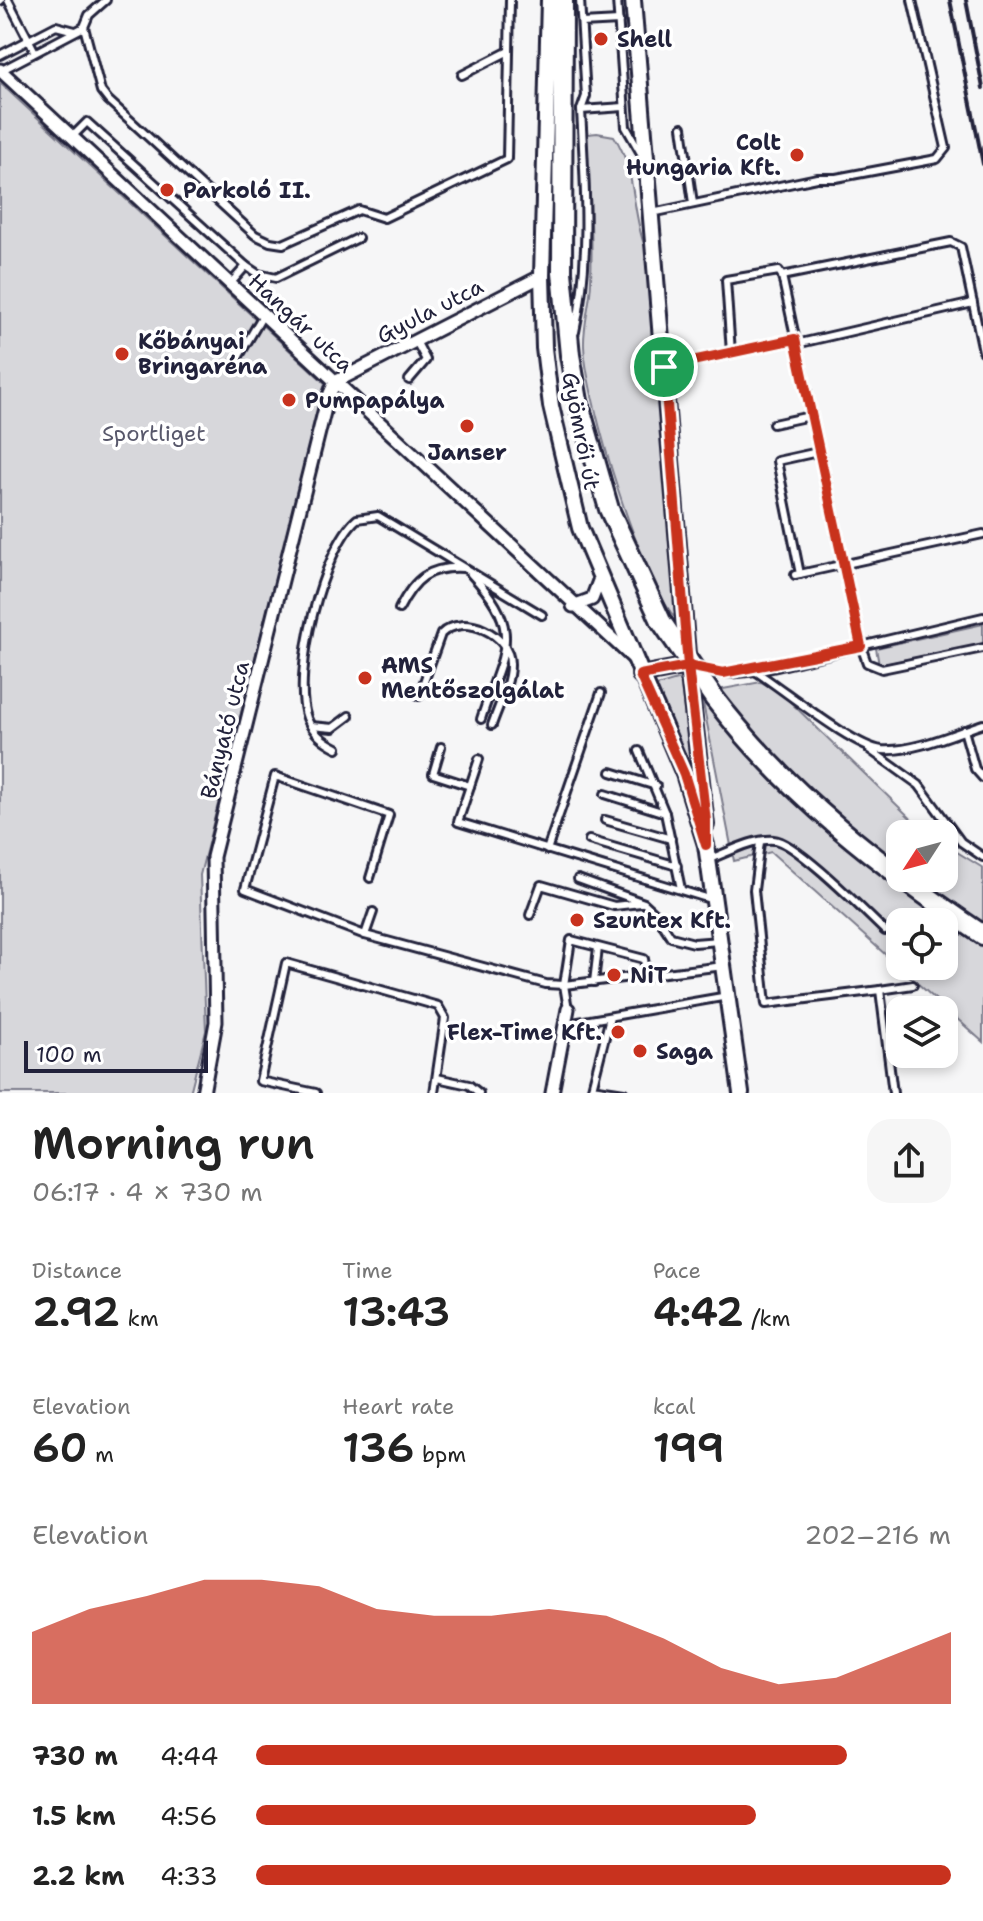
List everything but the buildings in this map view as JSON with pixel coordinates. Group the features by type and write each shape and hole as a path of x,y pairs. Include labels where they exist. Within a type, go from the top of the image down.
{"main road":[{"path":"563,0 562,272 578,401 609,509 661,621 714,698 773,768 822,815 914,889 983,935"}],"street":[{"name":"Gyömrői út","path":"551,0 542,276 546,379 576,516 599,581 684,774 707,853"},
{"name":"Gyömrői út","path":"633,0 688,666 707,853 741,1093"},
{"name":"Hangár utca","path":"0,71 573,606 633,658"},
{"name":"Gyula utca","path":"335,382 542,276"},
{"name":"Bányató utca","path":"203,1093 216,1022 213,857 327,400 335,382"},
{"path":"573,606 592,599 599,581"},
{"path":"640,675 688,666"},
{"path":"552,1093 568,1009"}],"lane":[{"path":"8,0 35,52"},
{"path":"106,0 89,15 84,27 101,91 255,235 276,244 291,241 359,210 384,218 507,159 510,0"},
{"path":"551,0 562,60"},
{"path":"570,355 585,272 581,110 586,96 580,0"},
{"path":"617,0 626,127 648,165"},
{"path":"652,213 817,178 836,178 937,159 942,155 946,148 912,0"},
{"path":"582,23 619,21"},
{"path":"0,55 56,26 75,31"},
{"path":"0,71 84,27"},
{"path":"462,75 509,51"},
{"path":"581,110 624,107"},
{"path":"72,137 87,122 246,266 264,276 276,278 358,238"},
{"path":"682,127 693,203"},
{"path":"782,276 951,242 961,247 983,351"},
{"path":"230,284 246,266"},
{"path":"731,353 726,280 779,271 867,663 882,669 983,648"},
{"path":"664,367 973,303"},
{"path":"232,368 263,315"},
{"path":"409,380 426,360 416,341"},
{"path":"773,424 810,416"},
{"path":"818,452 777,461 798,575 983,534"},
{"path":"337,748 311,726 304,697 307,636 336,544 350,525 366,515 378,516 542,615"},
{"path":"399,609 420,576 444,568 465,568 493,597 504,615 507,635 481,719"},
{"path":"688,666 710,673 752,669 983,617"},
{"path":"419,696 436,642 446,629 460,623 476,625 505,647 510,671 492,725"},
{"path":"752,669 919,785 961,842 983,857"},
{"path":"547,850 601,693"},
{"path":"311,726 333,728 349,716"},
{"path":"866,746 905,748 983,724"},
{"path":"964,730 975,769 983,778"},
{"path":"441,747 433,774 470,786"},
{"path":"639,751 665,813 681,889"},
{"path":"479,759 458,822 714,900"},
{"path":"611,772 656,786"},
{"path":"370,878 389,815 275,776 245,889 365,935 564,985 724,966"},
{"path":"605,794 665,813"},
{"path":"605,820 671,839"},
{"path":"589,840 677,866"},
{"path":"707,853 778,840 803,856 885,931"},
{"path":"760,842 754,890 766,1004 913,985"},
{"path":"578,879 644,903 656,914 671,937 694,943 720,941"},
{"path":"530,915 541,885 614,906 644,903"},
{"path":"365,935 373,912"},
{"path":"568,1009 564,985 571,940 644,959 647,977"},
{"path":"594,982 598,948"},
{"path":"316,1093 260,1081 286,963 438,1006 445,1018 434,1093"},
{"path":"880,990 893,1093"},
{"path":"567,1024 728,996"},
{"path":"610,1017 592,1088 624,1093"},
{"path":"437,1078 469,1085 479,1093"}],"green space":[{"name":"Sportliget","path":"0,83 325,383 200,875 206,1031 190,1093 0,1093"},
{"path":"588,134 614,136 627,163 645,247 678,621 648,571 633,533 605,447 587,372 584,338 591,288 592,244 586,139"},
{"path":"983,624 983,644 879,665 876,648"},
{"path":"680,679 691,763 689,768 664,703 653,687"},
{"path":"761,682 782,694 912,820 886,820 886,892 958,892 958,853 983,868 983,1042 958,1020 958,996 932,996 914,980 958,980 958,908 886,908 886,955 771,852 734,861 701,693"}],"railway":[{"path":"950,0 983,164"},
{"path":"966,0 983,88"}],"place":[{"name":"Shell","path":"601,39"},
{"name":"Colt Hungaria Kft.","path":"797,155"},
{"name":"Parkoló II.","path":"167,190"},
{"name":"Kőbányai Bringaréna","path":"122,354"},
{"name":"Pumpapálya","path":"289,400"},
{"name":"Janser","path":"467,426"},
{"name":"AMS Mentőszolgálat","path":"365,678"},
{"name":"Szuntex Kft.","path":"577,920"},
{"name":"NiT","path":"614,975"},
{"name":"Flex-Time Kft.","path":"618,1032"},
{"name":"Saga","path":"640,1051"}],"route":[{"path":"664,367 688,666 706,821 706,845 684,774 640,675 688,666 710,673 723,673 789,663 861,646 795,339 664,367"}]}
